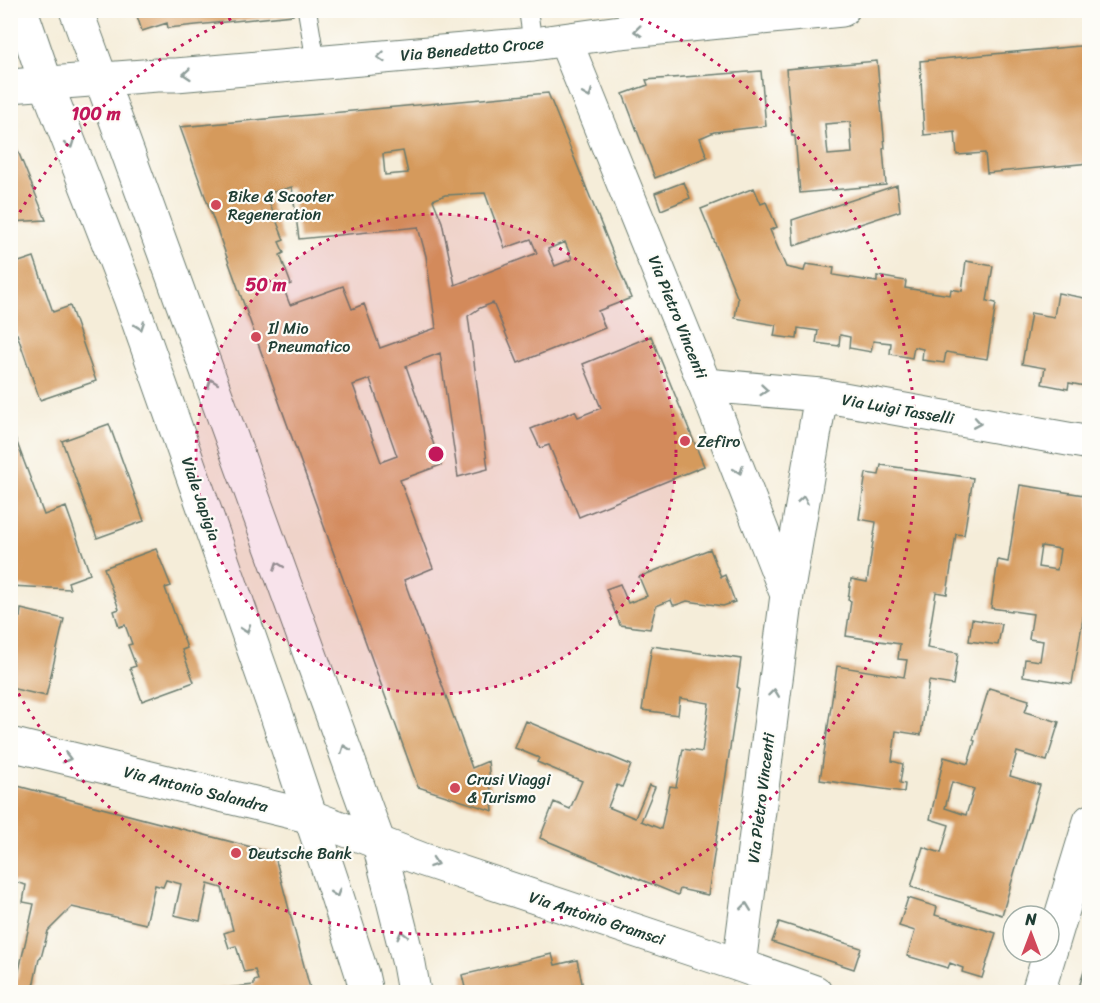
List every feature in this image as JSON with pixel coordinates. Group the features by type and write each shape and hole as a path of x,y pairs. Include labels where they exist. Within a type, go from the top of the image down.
{"street":[{"name":"Viale Japigia","path":"21,10 46,82 130,298 312,817 366,993"},
{"path":"76,10 379,844 414,993"},
{"name":"Via Benedetto Croce","path":"10,86 176,75 532,44 783,13 842,10"},
{"name":"Via Pietro Vincenti","path":"565,40 705,385 787,595"},
{"name":"Via Luigi Tasselli","path":"705,385 821,395 1089,442"},
{"name":"Via Pietro Vincenti","path":"739,965 787,595 821,395"},
{"name":"Via Antonio Salandra","path":"10,744 312,817 379,844"},
{"path":"1038,993 1089,821"},
{"name":"Via Antonio Gramsci","path":"379,844 739,965 815,993"}],"lane":[{"path":"307,10 316,63"},
{"path":"528,10 532,44"}],"building":[{"path":"135,10 293,10 293,15 168,28 167,23 142,31"},
{"path":"1090,45 1090,163 987,173 985,153 957,155 955,132 924,135 920,61"},
{"path":"877,61 886,185 800,193 786,69","holes":["850,122 852,153 828,155 825,124"]},
{"path":"761,71 766,126 714,132 700,138 707,157 655,178 623,94 648,85 646,80"},
{"path":"548,93 631,298 598,311 605,328 518,363 493,303 468,316 488,469 458,477 440,353 406,366 441,465 400,480 433,568 404,580 472,768 488,761 493,811 418,787 180,127","holes":["403,151 408,173 385,175 383,154","292,187 299,239 418,227 426,256 436,328 380,348 364,304 352,309 343,286 290,305 283,287 291,284 280,255 284,253 279,242 284,240 266,194","485,193 505,248 531,239 537,253 455,285 442,222 433,200 445,195","565,242 572,259 555,266 548,249","370,379 397,456 381,462 353,385"]},
{"path":"11,134 46,220 10,222"},
{"path":"684,182 690,198 661,210 655,193"},
{"path":"897,185 900,211 794,246 792,220"},
{"path":"754,188 761,204 766,202 777,227 770,230 786,267 804,271 806,264 834,268 833,275 877,282 877,276 906,281 905,288 950,295 951,289 962,291 966,261 993,266 987,301 996,303 987,359 946,352 944,363 922,360 923,349 914,347 912,358 890,354 891,343 873,341 871,352 849,348 850,337 840,335 839,346 816,343 818,331 798,328 797,339 774,336 776,325 735,318 738,299 701,209"},
{"path":"34,257 53,312 70,306 96,381 40,400 17,334 10,336 10,265"},
{"path":"1058,293 1090,299 1090,387 1069,383 1068,389 1042,384 1045,368 1022,364 1031,313 1054,317"},
{"path":"651,336 704,466 579,517 549,445 540,448 531,429 575,411 578,417 601,408 583,364"},
{"path":"10,424 44,515 66,507 90,574 68,582 70,589 10,586"},
{"path":"109,424 144,521 97,538 62,441"},
{"path":"881,465 973,478 964,535 956,534 947,594 936,592 927,648 958,653 953,685 929,681 921,735 896,731 892,761 903,764 900,783 905,784 904,792 820,780 837,666 904,677 907,660 898,659 900,644 846,636 851,601 848,600 851,579 867,582 876,522 859,519 866,473 879,475"},
{"path":"1020,485 1090,496 1090,577 1072,684 1023,676 1025,659 1040,661 1043,641 1029,639 1033,614 991,608 998,560 1008,562","holes":["1041,546 1060,549 1057,570 1038,567"]},
{"path":"156,549 171,586 165,588 187,648 182,650 194,682 142,701 130,668 136,666 128,645 132,644 125,625 119,627 114,611 119,609 104,568"},
{"path":"710,549 721,577 725,575 735,602 723,606 687,601 673,605 671,600 656,606 650,629 620,625 606,589 620,584 628,603 647,596 639,577"},
{"path":"21,609 64,619 46,696 10,688 10,615 20,617"},
{"path":"972,619 1002,624 998,645 969,641"},
{"path":"652,646 741,659 737,687 739,688 708,895 680,889 678,895 540,838 554,802 570,809 582,781 537,762 539,758 515,748 526,721 631,765 622,787 617,785 608,807 635,818 649,785 655,787 641,821 661,829 670,786 676,787 683,749 702,752 709,703 680,698 678,715 642,710"},
{"path":"989,688 1029,700 1025,712 1059,722 1047,761 1017,752 1010,776 1040,785 1005,904 1001,904 1001,915 911,887 923,847 941,853 949,825 930,819 944,757 968,764 975,741 973,740","holes":["952,782 974,789 966,815 945,808"]},
{"path":"10,784 274,853 311,992 200,992 254,985 254,981 258,980 255,970 244,972 236,946 229,948 224,933 233,930 222,888 208,884 200,921 174,915 181,884 166,880 163,887 155,885 146,924 72,907 48,931 32,992 15,988 34,904 23,902 26,885 10,881"},
{"path":"908,898 937,907 935,915 996,933 982,978 962,972 963,968 950,963 948,968 907,956 915,931 899,926"},
{"path":"779,922 861,948 854,969 772,942"},
{"path":"552,954 555,965 577,960 584,992 466,992 462,975"},
{"path":"1089,956 1090,992 1083,992 1078,990"}],"place":[{"name":"Bike & Scooter Regeneration","path":"216,205"},
{"name":"Il Mio Pneumatico","path":"256,337"},
{"name":"Zefiro","path":"685,441"},
{"name":"Crusi Viaggi & Turismo","path":"455,788"},
{"name":"Deutsche Bank","path":"236,853"}]}
